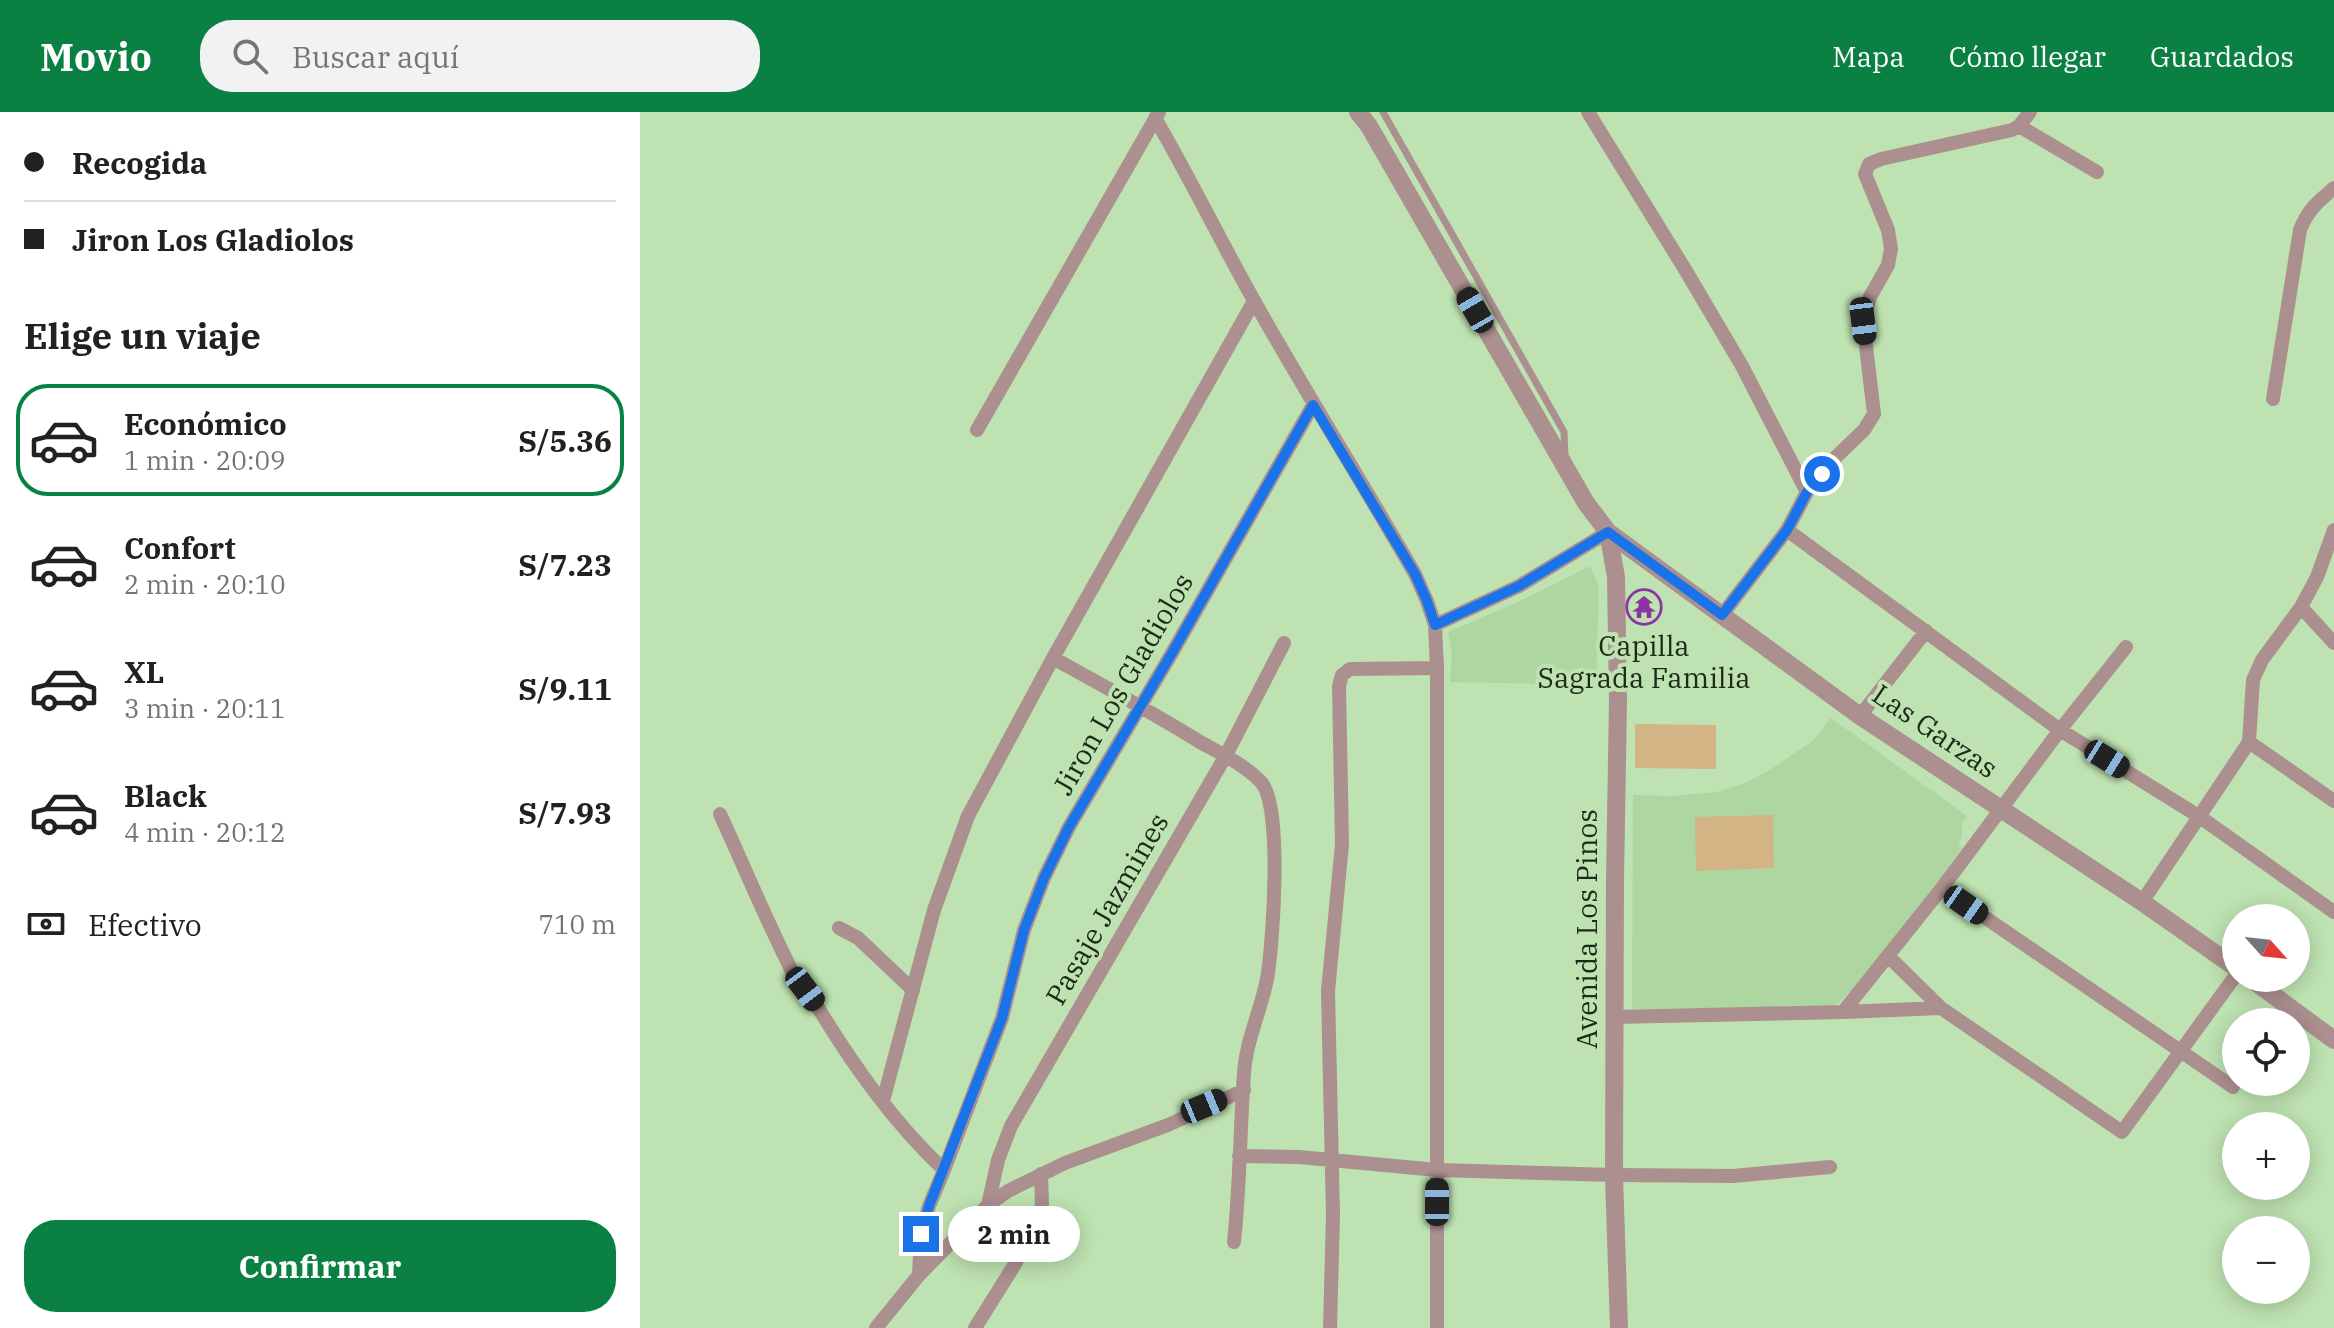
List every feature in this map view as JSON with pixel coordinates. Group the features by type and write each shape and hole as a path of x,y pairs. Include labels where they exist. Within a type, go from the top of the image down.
{"street":[{"path":"1358,112 1369,126 1586,503 1608,532 1519,586 1435,625"},
{"path":"1588,112 1742,366 1807,492"},
{"path":"1722,615 1787,530 1807,492 1864,430 1874,414 1863,321 1870,297 1888,265 1891,249 1888,230 1865,174 1869,164 2012,130 2030,112"},
{"path":"1157,115 1254,301 1415,574 1435,625 1437,1328"},
{"path":"977,430 1157,115"},
{"path":"2019,126 2097,172"},
{"path":"2273,399 2300,230 2314,204 2334,188"},
{"path":"883,1101 934,910 968,816 1254,301"},
{"name":"Jiron Los Gladiolos","path":"919,1275 921,1234 929,1206 1002,1018 1024,930 1044,878 1077,813 1142,706 1313,405"},
{"path":"1787,530 2060,730 2200,817 2334,912"},
{"path":"2142,902 2249,742 2253,680 2262,660 2301,607 2317,577 2334,530"},
{"name":"Las Garzas","path":"1608,532 1860,716 2222,958"},
{"name":"Avenida Los Pinos","path":"1608,532 1616,577 1618,700 1614,1175 1619,1328"},
{"path":"2301,607 2334,643"},
{"path":"1860,716 1926,631"},
{"name":"Pasaje Jazmines","path":"988,1205 998,1160 1011,1126 1225,757 1284,643"},
{"path":"1843,1012 2126,647"},
{"path":"1053,658 1142,706 1225,757 1263,783 1271,804 1274,880 1272,943 1267,980 1244,1070 1240,1185 1234,1242"},
{"path":"1330,1328 1332,1159 1328,991 1342,844 1339,686 1342,675 1350,669 1437,668"},
{"path":"2249,742 2334,801"},
{"path":"720,814 794,975 859,1074 903,1128 944,1170"},
{"path":"1942,888 2222,1080"},
{"path":"839,928 858,938 913,990"},
{"path":"1888,956 1941,1008 2122,1132 2224,992"},
{"path":"2269,992 2334,1040"},
{"path":"1614,1017 1941,1008"},
{"path":"876,1328 919,1275 988,1205 1008,1191 1065,1163 1168,1125 1244,1090"},
{"path":"1239,1156 1332,1159 1437,1170 1614,1175 1733,1176 1830,1167"},
{"path":"975,1328 1015,1264 1037,1218 1042,1205 1041,1174"}],"lane":[{"path":"1383,112 1564,432 1566,467"}],"shaded area":[{"path":"1590,566 1599,586 1596,685 1450,682 1452,654 1448,632"},
{"path":"1831,718 1967,816 1962,823 1962,837 1958,843 1962,848 1860,990 1851,991 1833,1008 1632,1009 1633,795 1717,792 1743,784 1814,740"},
{"path":"1635,724 1716,725 1716,769 1635,768"},
{"path":"1773,815 1774,868 1696,871 1695,817"}],"place":[{"name":"Capilla Sagrada Familia","path":"1644,607"}],"route":[{"path":"921,1234 1002,1018 1024,930 1044,878 1069,827 1142,706 1313,405 1415,574 1435,625 1519,586 1608,532 1722,615 1787,530 1807,492 1822,474"}]}
